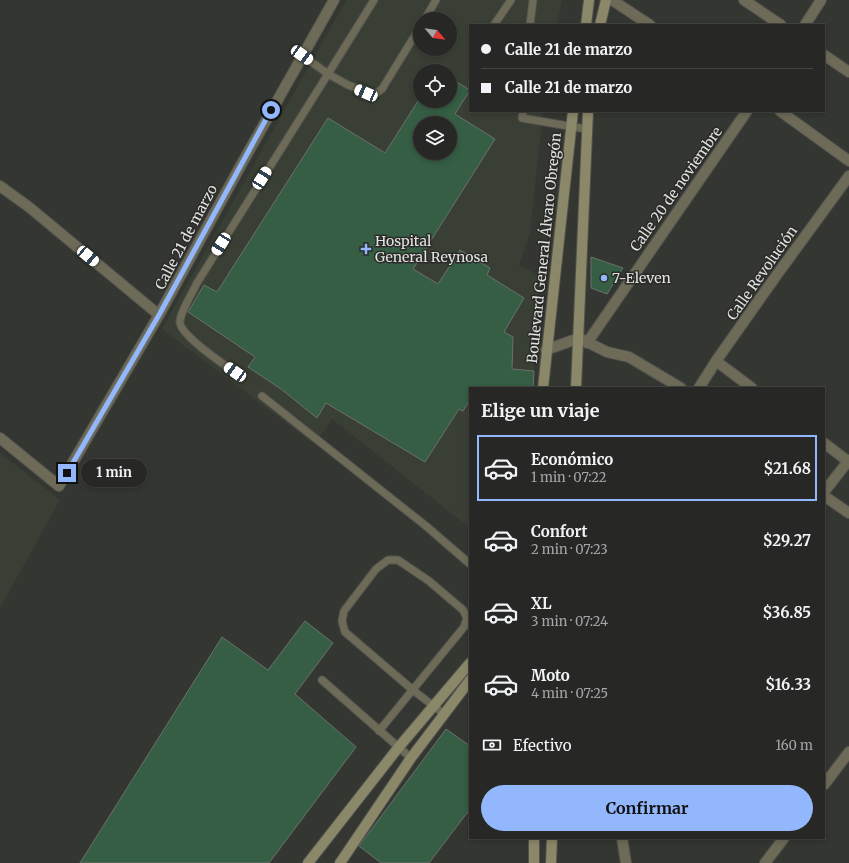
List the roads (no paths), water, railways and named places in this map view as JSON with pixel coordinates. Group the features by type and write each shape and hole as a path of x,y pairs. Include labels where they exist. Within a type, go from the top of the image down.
{"main road":[{"path":"586,24 589,0"},
{"path":"600,24 606,0"},
{"name":"Boulevard General Álvaro Obregón","path":"543,387 573,112"},
{"name":"Boulevard General Álvaro Obregón","path":"576,387 583,340 586,129 588,112"},
{"path":"308,863 398,748 469,664"},
{"path":"340,863 411,758 469,681"},
{"path":"534,839 534,863"},
{"path":"551,863 552,839"}],"street":[{"name":"Calle 21 de marzo","path":"0,438 59,486 159,315 302,55 334,0"},
{"path":"612,0 648,24"},
{"path":"744,0 780,24"},
{"path":"806,24 821,0"},
{"path":"825,55 849,72"},
{"name":"Calle 20 de noviembre","path":"583,340 746,112"},
{"path":"781,112 849,160"},
{"name":"Calle Revolución","path":"700,387 716,361 780,270 849,176"},
{"path":"0,186 29,207 159,315"},
{"path":"546,350 583,340 607,352 629,357 679,387"},
{"path":"716,361 751,387"},
{"path":"825,444 849,461 825,491"},
{"path":"825,497 849,514"},
{"path":"825,784 849,752"},
{"path":"622,839 626,863"},
{"path":"765,863 783,839"}],"lane":[{"path":"235,372 205,351 183,330 180,324 181,317 197,283 374,0"},
{"path":"429,12 436,0"},
{"path":"495,24 511,0"},
{"path":"530,24 533,0"},
{"path":"302,55 328,74 348,85 374,95 382,89 413,38"},
{"path":"522,114 586,129"},
{"path":"262,396 426,526 469,563"},
{"path":"379,731 414,691 464,627 467,618 463,610 429,581 398,560 388,560 376,568 344,611 342,621 345,632 414,691 444,714"},
{"path":"322,680 411,758"}],"place":[{"name":"Hospital General Reynosa","path":"366,249"},
{"name":"7-Eleven","path":"604,278"}]}
